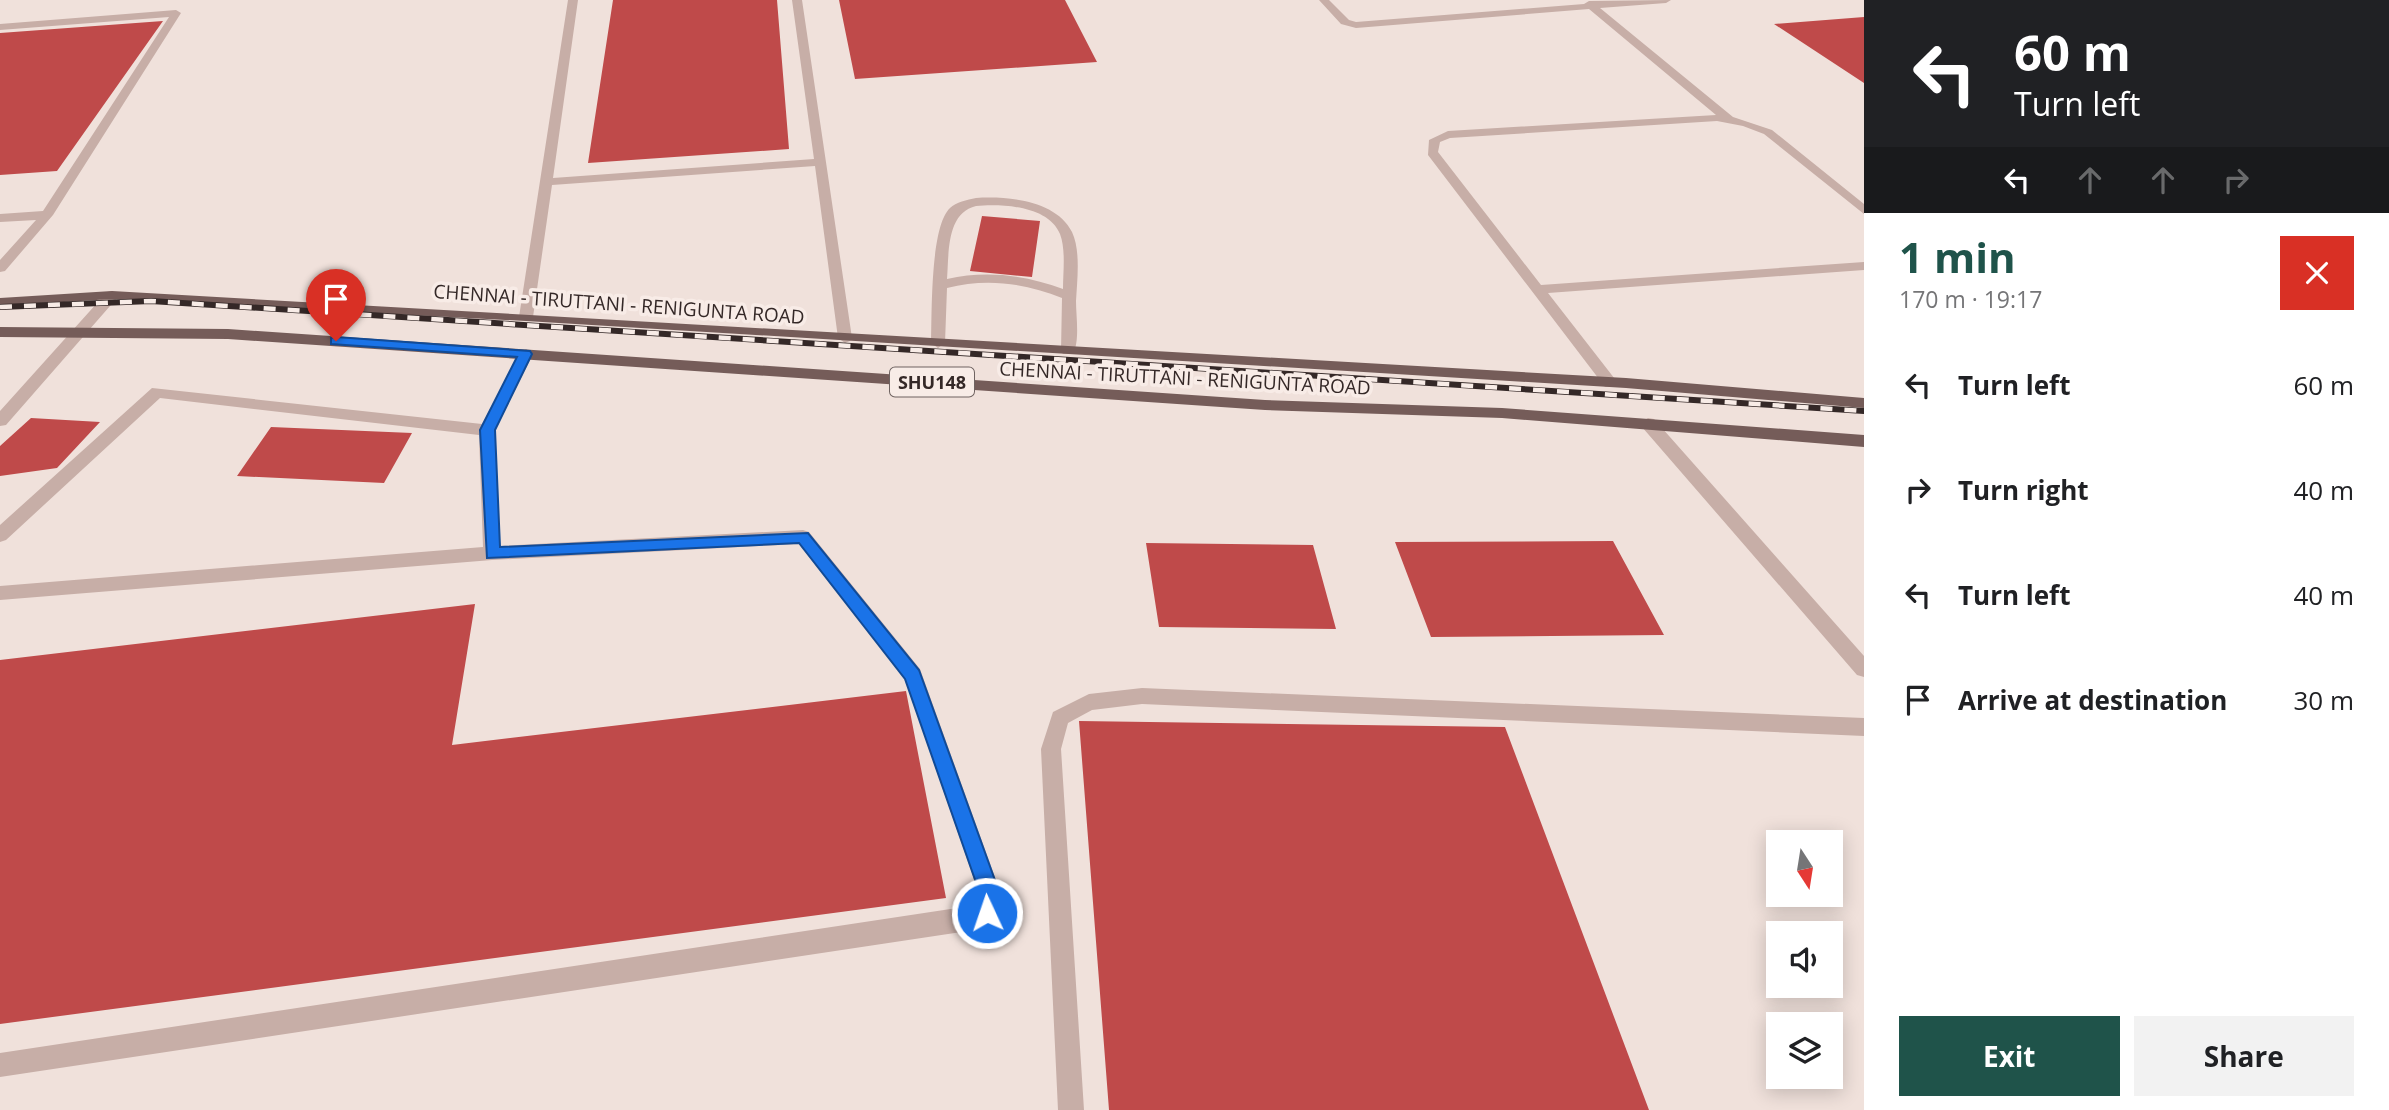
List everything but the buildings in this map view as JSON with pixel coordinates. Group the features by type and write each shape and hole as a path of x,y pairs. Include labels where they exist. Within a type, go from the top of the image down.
{"main road":[{"name":"CHENNAI - TIRUTTANI - RENIGUNTA ROAD","path":"0,302 112,295 526,317 1610,383 1864,403"},
{"name":"CHENNAI - TIRUTTANI - RENIGUNTA ROAD","path":"0,332 228,334 1265,405 1502,413 1864,442"}],"street":[{"path":"526,317 573,0"},
{"path":"797,0 845,338"},
{"path":"1324,0 1345,22 1356,24 1589,3 1666,0"},
{"path":"1589,3 1729,120"},
{"path":"0,27 176,13 47,215 0,268"},
{"path":"1610,383 1433,152 1435,140 1448,135 1717,118 1768,132 1864,210"},
{"path":"545,182 820,162"},
{"path":"938,343 946,232 954,211 964,205 1007,202 1026,205 1056,218 1068,235 1068,351"},
{"path":"0,218 47,215"},
{"path":"1538,289 1864,266"},
{"path":"941,285 962,279 1001,279 1040,283 1069,296"},
{"path":"0,421 112,295"},
{"path":"492,553 487,430 526,354"},
{"path":"0,535 157,392 487,430"},
{"path":"1648,423 1864,668"},
{"path":"0,593 492,553 803,537 913,675 990,894 987,913 968,920 0,1065"},
{"path":"1071,1110 1051,749 1060,718 1089,702 1142,696 1864,727"}],"railway":[{"path":"0,307 151,301 1864,411"}],"route":[{"path":"336,341 526,354 487,430 492,553 803,537 913,675 990,894 987,913"}]}
